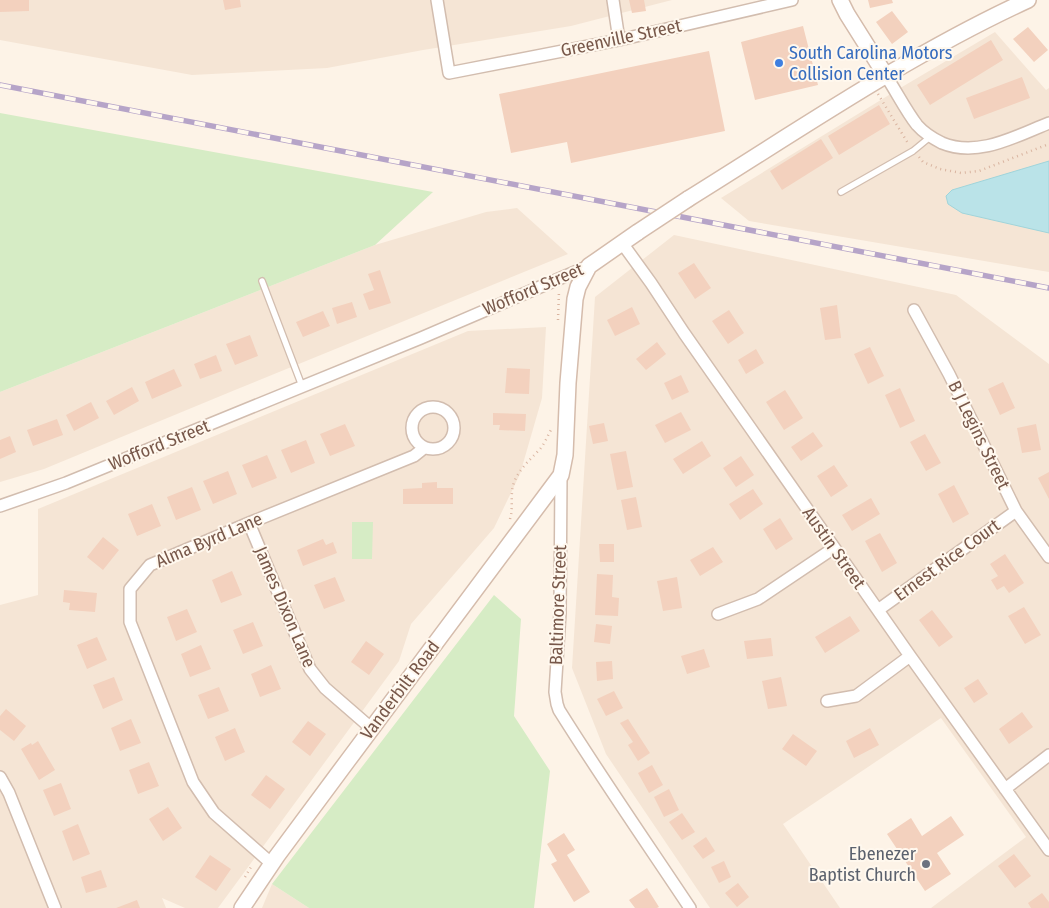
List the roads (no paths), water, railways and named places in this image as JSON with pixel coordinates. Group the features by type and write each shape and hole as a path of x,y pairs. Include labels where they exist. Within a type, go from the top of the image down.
{"street":[{"name":"Greenville Street","path":"437,0 449,73 619,40 792,0"},
{"path":"613,0 619,40"},
{"path":"840,0 917,125 930,137 952,147 968,149 988,146 1049,123"},
{"name":"Wofford Street","path":"0,506 82,476 412,341 589,266 688,199 886,76 963,33 1028,0"},
{"name":"Austin Street","path":"622,243 834,548 1049,850"},
{"name":"Baltimore Street","path":"589,266 578,287 575,299 568,383 562,475 557,704 600,775 690,908"},
{"name":"B J Legins Street","path":"914,310 950,374 1016,510 1049,557"},
{"name":"Alma Byrd Lane","path":"272,864 214,813 193,782 130,622 130,589 150,565 414,456 424,448"},
{"name":"Vanderbilt Road","path":"242,908 371,728 562,475"},
{"name":"Ernest Rice Court","path":"878,610 1016,510"},
{"name":"James Dixon Lane","path":"249,523 310,669 325,688 371,728"},
{"path":"718,614 758,599 834,548"},
{"path":"827,701 856,696 910,656"},
{"path":"1005,788 1049,755"},
{"path":"0,777 9,793 55,908"}],"lane":[{"path":"841,192 913,151 930,137"},
{"path":"262,282 302,386"}],"water":[{"path":"1049,161 1049,233 962,213 948,204 946,196 952,190"}],"railway":[{"path":"0,85 1049,288"}],"place":[{"name":"South Carolina Motors Collision Center","path":"779,63"},
{"name":"Ebenezer Baptist Church","path":"926,864"}]}
